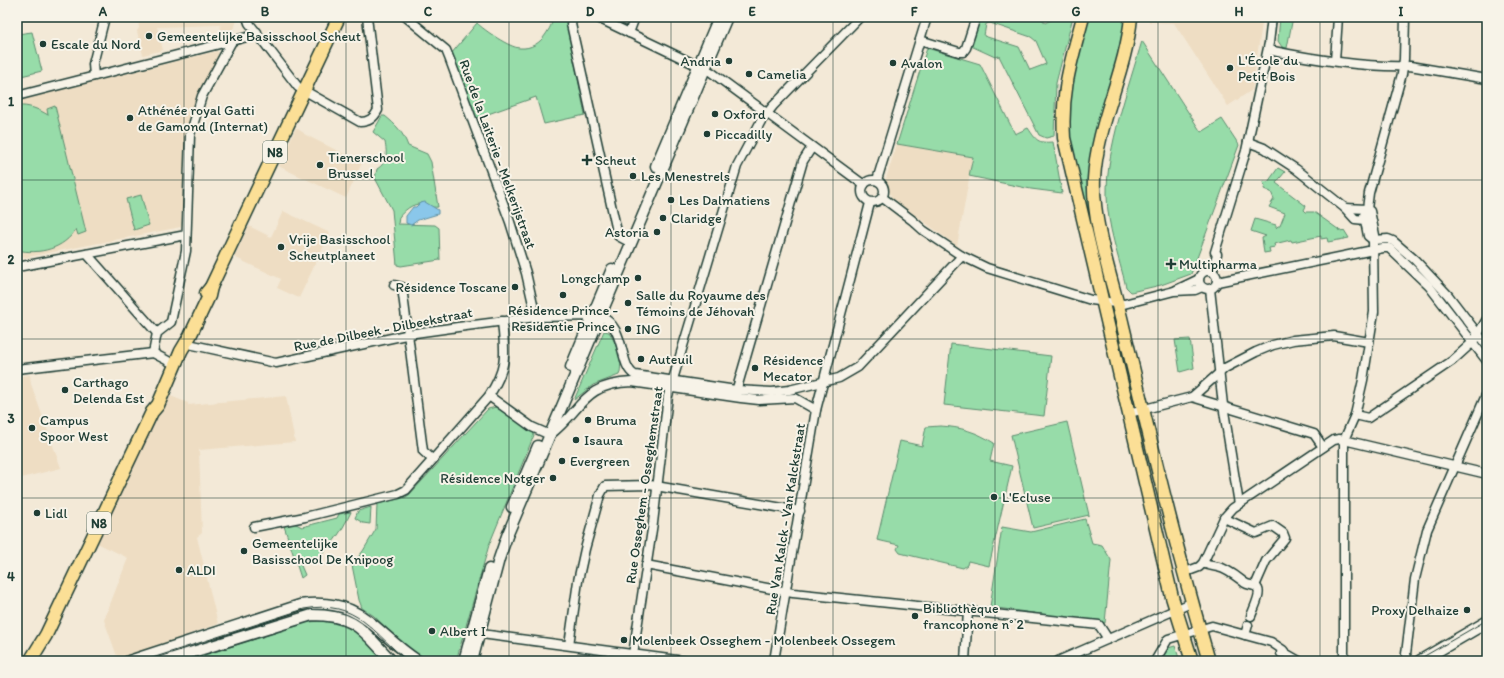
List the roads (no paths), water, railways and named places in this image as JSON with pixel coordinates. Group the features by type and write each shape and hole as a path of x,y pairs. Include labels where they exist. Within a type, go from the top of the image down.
{"main road":[{"name":"N8","path":"30,661 46,635 152,412 158,405 169,382 174,364 184,343 190,336 209,296 211,287 339,17"},
{"path":"1083,17 1067,74 1062,114 1064,138 1176,610 1192,661"},
{"path":"1131,17 1124,57 1099,143 1094,179 1097,215 1183,573 1209,661"},
{"path":"1420,661 1487,622"},
{"name":"N8","path":"37,661 46,635"}],"street":[{"path":"94,76 93,64 105,17"},
{"path":"247,17 249,23 298,87 360,122 367,122 376,114 378,110 367,17"},
{"name":"Rue de la Laiterie - Melkerijstraat","path":"406,17 446,50 510,222 526,273 536,317"},
{"path":"573,17 571,24 618,236 628,242"},
{"path":"596,17 702,67 864,185"},
{"path":"629,33 635,17"},
{"path":"702,67 719,17"},
{"path":"464,661 475,633 517,504 702,67 727,17"},
{"name":"Rue Osseghem - Osseghemstraat","path":"633,658 671,385 737,166 745,149 767,114 860,17"},
{"path":"877,180 927,17"},
{"path":"920,40 963,52 976,17"},
{"path":"1209,272 1212,254 1215,252 1248,142 1268,50 1272,17"},
{"path":"1335,61 1338,17"},
{"path":"1344,661 1344,440 1355,415 1369,342 1375,297 1373,240 1375,235 1367,214 1368,193 1403,66 1406,17"},
{"path":"17,96 251,36 256,32"},
{"path":"152,354 157,334 171,322 186,251 190,135 202,96 232,41"},
{"path":"1268,50 1335,61 1403,66 1487,79"},
{"path":"1248,142 1264,148 1296,169 1345,208 1367,214"},
{"path":"735,394 803,161 812,147"},
{"path":"877,180 885,190 882,198 877,202 870,202 864,198 862,189 869,181 877,180"},
{"path":"882,198 923,230 962,256 988,268 1091,300 1124,304 1174,291 1196,290 1204,285 1215,287 1218,282 1389,248 1429,286 1487,361"},
{"name":"Rue Van Kalck - Van Kalckstraat","path":"774,661 816,410 822,382 870,202"},
{"path":"17,267 186,235"},
{"path":"1373,240 1388,239 1404,250 1435,280 1487,346"},
{"path":"87,254 157,334"},
{"path":"735,394 772,392 822,382 846,375 864,361 962,256"},
{"path":"1209,272 1216,276 1218,282"},
{"path":"1209,272 1201,275 1219,374 1222,405 1239,504"},
{"path":"394,285 402,287 423,451 432,459"},
{"path":"596,316 607,319 618,336 627,368 626,376 620,383"},
{"name":"Rue de Dilbeek - Dilbeekstraat","path":"184,343 276,364 408,335 536,317 596,316"},
{"path":"1355,415 1368,418 1452,362 1473,342 1487,319"},
{"path":"254,527 305,517 398,494 406,490 488,396 499,380 505,357 502,321"},
{"path":"1129,413 1192,397 1226,368 1256,352 1293,340 1334,336 1369,342"},
{"path":"17,369 152,354 174,364"},
{"path":"627,368 635,375 671,385"},
{"path":"547,434 559,428 577,406 591,393 607,386 620,383 632,382 671,385 735,394 759,400 795,398 816,410"},
{"path":"1408,661 1406,654 1418,562 1430,522 1487,393"},
{"path":"488,396 547,434"},
{"path":"1192,397 1314,434 1323,447"},
{"path":"1183,573 1199,567 1203,563 1228,512 1323,447 1339,439 1487,474"},
{"path":"569,646 578,581 602,490 610,485 658,486 800,511"},
{"path":"1224,518 1256,533 1276,526 1285,538 1266,561 1255,586"},
{"path":"1203,563 1211,567 1218,567 1258,589 1259,594 1250,616"},
{"path":"646,565 786,592 1099,625 1108,639"},
{"path":"1058,661 1191,603"},
{"path":"129,661 300,605 320,604 343,606 364,616 418,661"},
{"path":"965,661 968,610"},
{"path":"164,661 312,615 331,615 354,623 367,634 392,661"},
{"path":"1245,635 1248,625"},
{"path":"1155,661 1168,639 1212,626 1266,642 1271,642 1285,653 1299,661"},
{"path":"475,633 569,646 633,658 684,661"},
{"path":"472,661 475,633"}],"water":[{"path":"425,202 438,210 438,214 418,220 411,225 406,223 406,216 413,207"}],"tram line":[{"path":"143,661 304,609 322,607 338,609 363,621 408,661"},
{"path":"1416,661 1487,620"}],"place":[{"name":"Gemeentelijke Basisschool Scheut","path":"149,36"},
{"name":"Escale du Nord","path":"43,44"},
{"name":"Andria","path":"729,61"},
{"name":"Avalon","path":"893,63"},
{"name":"L'École du Petit Bois","path":"1230,68"},
{"name":"Camelia","path":"749,74"},
{"name":"Oxford","path":"715,114"},
{"name":"Athénée royal Gatti de Gamond (Internat)","path":"130,118"},
{"name":"Piccadilly","path":"707,134"},
{"name":"Scheut","path":"587,160"},
{"name":"Tienerschool Brussel","path":"320,165"},
{"name":"Les Menestrels","path":"633,176"},
{"name":"Les Dalmatiens","path":"671,200"},
{"name":"Claridge","path":"663,218"},
{"name":"Astoria","path":"657,232"},
{"name":"Vrije Basisschool Scheutplaneet","path":"281,247"},
{"name":"Multipharma","path":"1171,264"},
{"name":"Longchamp","path":"638,278"},
{"name":"Résidence Toscane","path":"515,287"},
{"name":"Résidence Prince - Residentie Prince","path":"563,295"},
{"name":"Salle du Royaume des Témoins de Jéhovah","path":"628,303"},
{"name":"ING","path":"628,329"},
{"name":"Auteuil","path":"641,359"},
{"name":"Résidence Mecator","path":"755,368"},
{"name":"Carthago Delenda Est","path":"65,390"},
{"name":"Bruma","path":"588,420"},
{"name":"Campus Spoor West","path":"32,428"},
{"name":"Isaura","path":"576,440"},
{"name":"Evergreen","path":"562,461"},
{"name":"Résidence Notger","path":"553,478"},
{"name":"L'Ecluse","path":"994,497"},
{"name":"Lidl","path":"37,513"},
{"name":"Gemeentelijke Basisschool De Knipoog","path":"244,551"},
{"name":"ALDI","path":"179,570"},
{"name":"Proxy Delhaize","path":"1467,610"},
{"name":"Bibliothèque francophone n° 2","path":"915,616"},
{"name":"Albert I","path":"432,631"},
{"name":"Molenbeek Osseghem - Molenbeek Ossegem","path":"624,640"}]}
